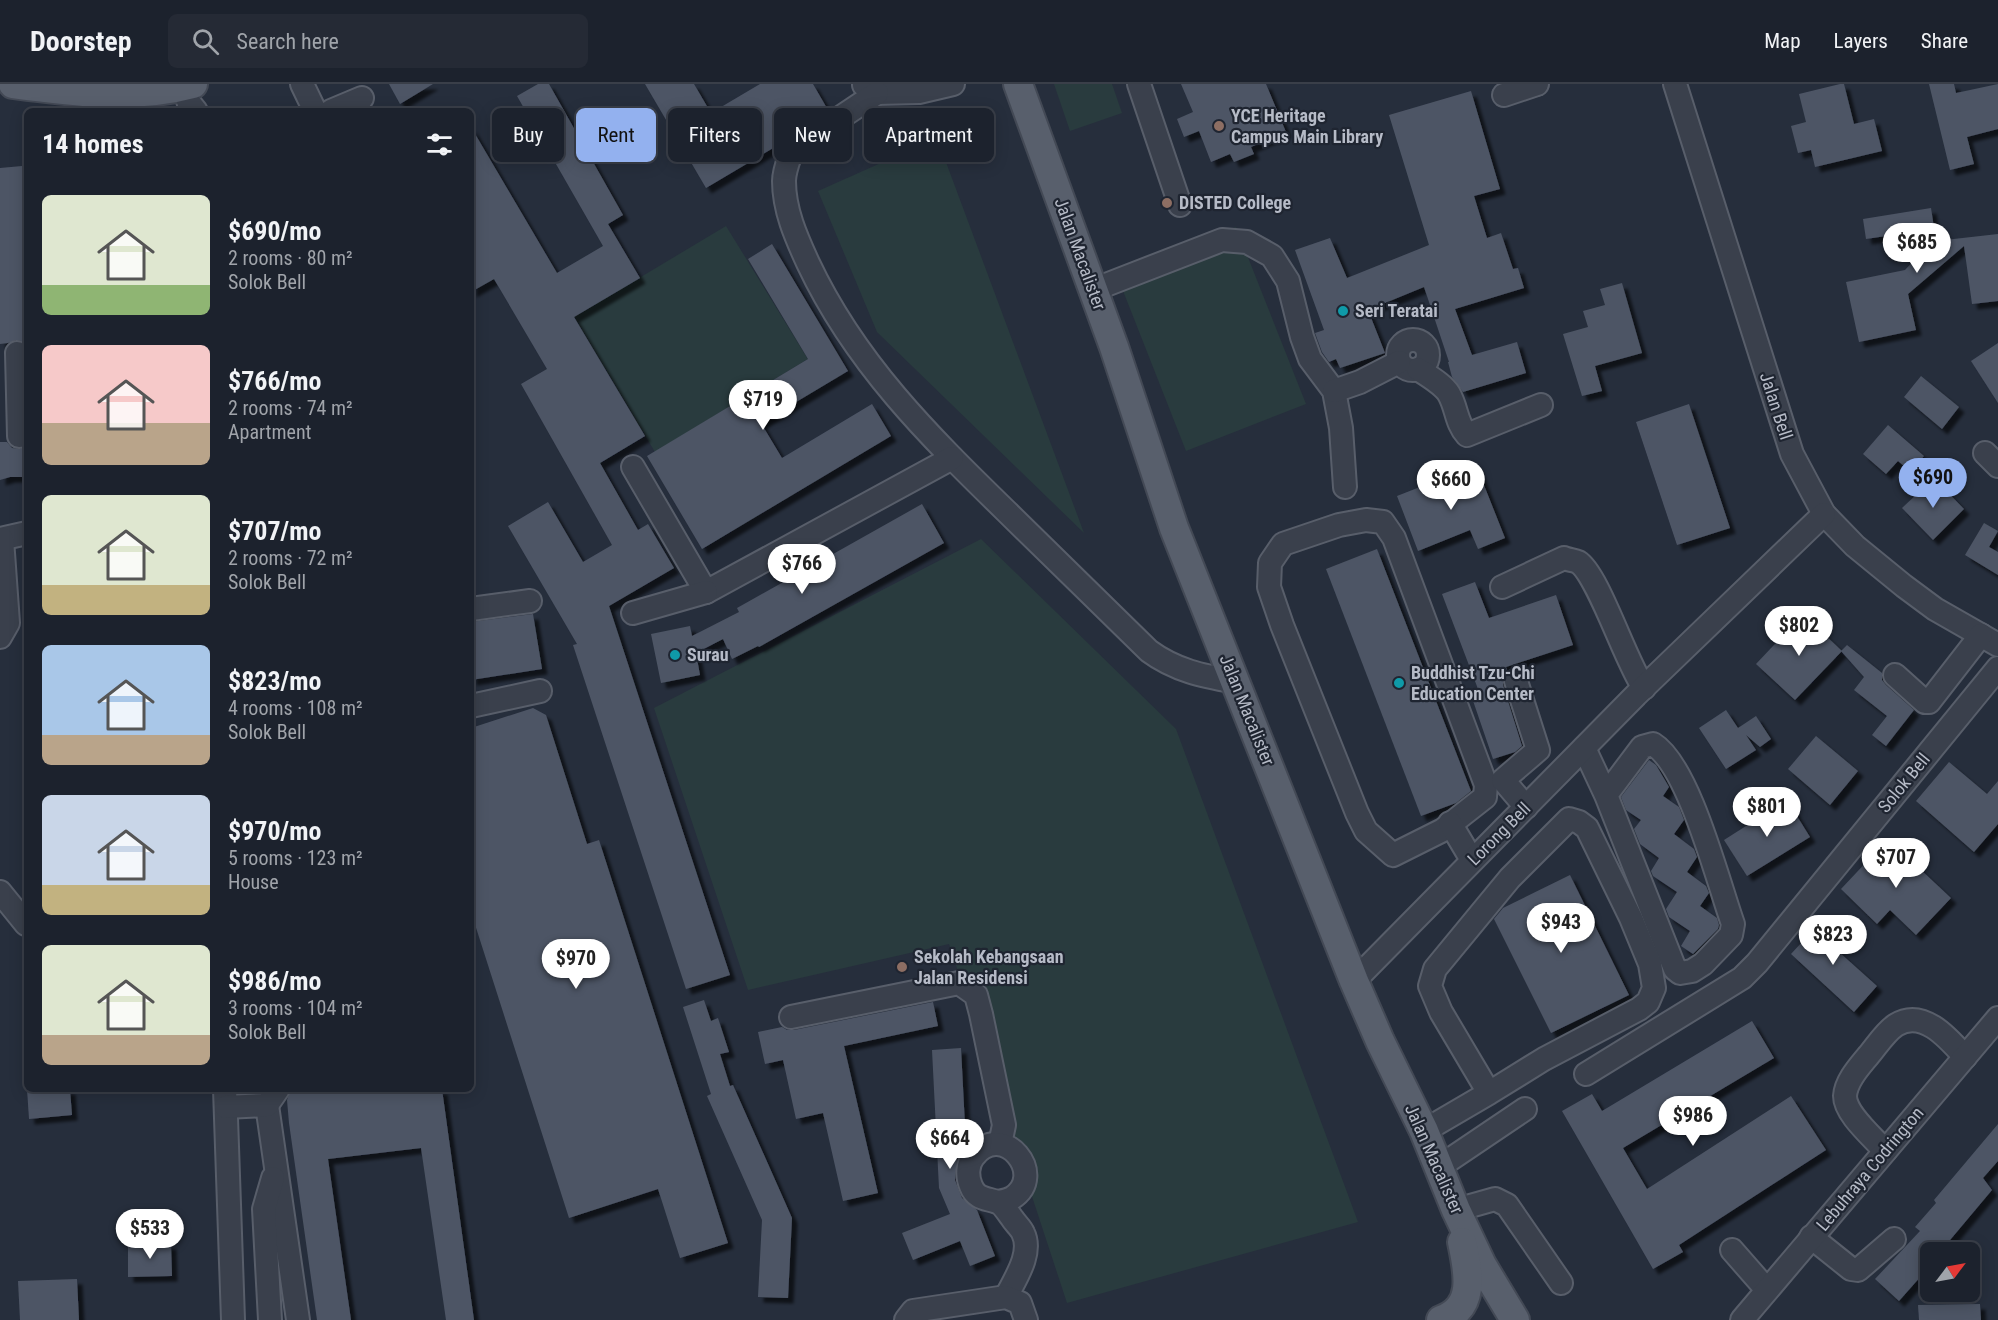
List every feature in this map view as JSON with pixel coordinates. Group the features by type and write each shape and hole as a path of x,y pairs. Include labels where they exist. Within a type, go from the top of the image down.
{"main road":[{"path":"13,84 90,93 125,102 191,94"},
{"name":"Jalan Macalister","path":"1018,84 1093,290 1174,528 1354,981 1380,1041 1424,1131 1455,1210 1482,1265 1515,1320"},
{"path":"1441,1320 1457,1310 1468,1288 1468,1275 1455,1210"}],"street":[{"path":"302,84 314,108"},
{"path":"953,84 919,92 869,88 792,150 784,178 786,201 795,234 817,282 860,352 902,406 1149,651 1162,661 1189,673 1236,682"},
{"path":"1139,84 1180,205"},
{"path":"1504,95 1538,84"},
{"name":"Jalan Bell","path":"1675,84 1792,454 1824,514 1855,546 1904,586 1935,609 1989,640"},
{"path":"338,108 362,98"},
{"path":"1093,290 1222,240 1247,242 1272,256 1288,281 1302,337 1310,358 1334,391 1341,429 1345,487"},
{"path":"15,436 9,387 17,353"},
{"path":"1334,391 1409,365 1448,391 1454,403 1460,428 1467,435 1541,405"},
{"path":"633,613 706,592 952,458"},
{"path":"633,467 706,592"},
{"name":"Lorong Bell","path":"1354,981 1584,747 1824,514"},
{"path":"1485,797 1443,830 1393,855 1366,831 1286,636 1269,587 1270,563 1283,544 1354,521 1383,522 1394,538 1480,767 1485,785 1485,797 1507,825"},
{"path":"0,637 8,623 1,539 24,534"},
{"path":"1502,587 1564,558 1579,563 1591,577 1634,672 1644,688"},
{"path":"474,609 530,601"},
{"path":"1895,675 1925,702 1929,702 1989,640"},
{"name":"Solok Bell","path":"1586,1074 1742,978 1757,963 1998,668"},
{"path":"1516,681 1538,750 1503,780 1526,807"},
{"path":"474,705 540,691"},
{"path":"1584,747 1606,795 1676,969 1680,973 1692,971 1703,964 1731,935 1733,924 1689,794 1662,750 1653,744 1641,747 1606,795"},
{"path":"1424,1131 1488,1093 1544,1059 1639,1009 1648,1002 1654,988 1650,964 1631,918 1587,828 1579,822 1569,819 1510,878 1435,969 1430,986 1441,1012 1488,1093"},
{"path":"1450,823 1472,860"},
{"path":"0,892 24,922"},
{"path":"790,1017 959,983 966,987 976,995 998,1092 1004,1125 1000,1144"},
{"name":"Lebuhraya Codrington","path":"1742,1320 1998,1018"},
{"path":"1885,1151 1850,1112 1845,1096 1848,1083 1858,1068 1895,1025 1909,1020 1926,1023 1945,1035 1965,1056"},
{"path":"233,1320 226,1098 272,1097 275,1170 298,1320"},
{"path":"1439,1167 1525,1108"},
{"path":"1000,1144 1013,1149 1022,1160 1025,1174 1022,1188 1012,1198 999,1202 983,1199 971,1188 967,1173 972,1157 984,1147 1000,1144"},
{"path":"270,1320 264,1209 275,1170"},
{"path":"1455,1210 1494,1199 1507,1205 1561,1283"},
{"path":"999,1202 1023,1233 1027,1246 1021,1266 1006,1297"},
{"path":"1811,1237 1851,1269 1858,1270 1894,1239"},
{"path":"1731,1250 1767,1290"},
{"path":"906,1320 913,1311 1006,1297 1020,1303 1026,1320"}],"shaded area":[{"path":"1054,84 1112,84 1122,113 1070,131"},
{"path":"883,162 946,162 1084,533 877,332 818,191"},
{"path":"726,226 808,359 655,452 574,317"},
{"path":"1236,227 1306,404 1186,451 1116,273"},
{"path":"981,539 1176,729 1358,1222 1067,1303 949,944 748,990 654,708"}],"building":[{"path":"389,84 433,84 400,104"},
{"path":"538,84 549,84 563,108 524,108 517,96"},
{"path":"645,84 694,84 708,108 668,108 668,123"},
{"path":"760,84 813,84 827,108 774,108 774,148 762,155 762,108 719,108"},
{"path":"1181,84 1266,84 1286,132 1251,147 1254,154 1234,162 1230,154 1211,162 1199,131 1184,137 1177,119 1193,112"},
{"path":"1844,84 1854,124 1874,119 1882,151 1815,167 1811,150 1798,153 1791,126 1806,122 1799,94"},
{"path":"1929,84 1954,84 1956,93 1998,84 1998,129 1967,137 1974,164 1950,170"},
{"path":"1471,91 1500,189 1474,196 1487,238 1501,233 1513,269 1518,268 1524,288 1455,309 1472,355 1517,342 1526,373 1463,392 1452,377 1424,287 1368,310 1385,353 1340,368 1336,359 1329,362 1322,352 1315,333 1324,330 1295,250 1330,238 1347,278 1429,245 1389,115"},
{"path":"564,111 576,132 576,162 593,162 623,215 608,224 640,278 574,317 645,436 600,463 638,530 648,524 674,568 609,606 730,975 686,989 573,645 577,644 508,526 548,502 583,562 612,545 521,384 547,369 494,279 474,290 474,132 557,273 603,246 555,162 564,162"},
{"path":"691,162 750,162 706,188"},
{"path":"22,166 24,341 16,340 0,344 0,168"},
{"path":"1931,208 1936,241 1998,234 1998,301 1972,304 1964,246 1908,294 1916,330 1859,342 1846,282 1905,270 1917,257 1913,232 1866,239 1863,219"},
{"path":"772,244 848,371 761,423 782,458 872,404 891,436 702,549 647,456 808,359 748,259"},
{"path":"1622,283 1642,353 1595,366 1602,391 1582,396 1563,334 1588,327 1583,311 1605,305 1600,289"},
{"path":"1998,343 1998,403 1971,361"},
{"path":"1921,376 1959,407 1942,429 1904,397"},
{"path":"1689,404 1730,528 1677,545 1636,422"},
{"path":"1888,425 1924,456 1911,472 1898,461 1886,474 1863,454"},
{"path":"0,442 7,442 12,448 24,448 24,477 0,480"},
{"path":"1476,465 1505,538 1478,549 1470,530 1418,551 1397,496"},
{"path":"1934,478 1964,509 1933,540 1902,508"},
{"path":"922,504 944,543 759,647 732,659 723,639 696,653 700,675 661,683 651,634 690,626 692,636 739,612 737,608"},
{"path":"1984,523 1998,531 1989,547 1998,552 1998,575 1965,555"},
{"name":"Buddhist Tzu-Chi Education Center","path":"1377,549 1471,791 1456,803 1421,816 1326,569"},
{"path":"1475,582 1489,618 1556,595 1573,645 1506,667 1503,685 1522,746 1515,752 1493,759 1470,692 1478,689 1442,594"},
{"path":"533,614 542,669 474,680 474,622"},
{"path":"1803,614 1842,651 1795,700 1756,664"},
{"path":"1847,645 1882,673 1882,680 1886,685 1914,710 1886,746 1872,735 1887,716 1854,690 1864,677 1841,651"},
{"path":"533,708 546,715 587,844 599,840 728,1243 680,1258 658,1189 569,1218 474,921 474,727"},
{"path":"1726,710 1738,728 1756,716 1771,739 1760,747 1746,735 1756,750 1726,769 1699,728"},
{"path":"1816,736 1858,771 1830,805 1788,769"},
{"path":"1649,760 1656,765 1669,787 1663,796 1679,807 1684,820 1674,834 1694,849 1697,857 1687,872 1706,886 1709,893 1700,906 1717,918 1719,925 1718,929 1693,954 1681,946 1690,931 1669,917 1666,909 1677,892 1653,876 1651,871 1659,858 1640,844 1634,829 1641,820 1626,810 1621,797"},
{"path":"1949,762 1987,794 1998,781 1998,824 1974,852 1916,801"},
{"path":"1787,800 1810,837 1747,876 1724,840"},
{"path":"1888,839 1951,898 1916,935 1890,910 1877,924 1841,889"},
{"path":"1570,875 1629,995 1551,1033 1494,919 1503,908"},
{"path":"1826,916 1842,930 1829,943 1877,986 1854,1012 1791,954"},
{"path":"704,1000 711,1021 718,1018 729,1052 720,1054 730,1086 733,1085 792,1218 788,1298 758,1297 762,1220 707,1096 711,1094 683,1007"},
{"path":"933,1002 938,1026 844,1046 878,1193 843,1201 823,1113 796,1119 783,1060 765,1064 758,1032 782,1027 794,1030"},
{"path":"1752,1021 1774,1058 1623,1148 1647,1189 1791,1096 1826,1150 1679,1245 1683,1252 1653,1269 1562,1111 1592,1094 1602,1111"},
{"path":"961,1048 966,1145 957,1159 955,1180 962,1198 977,1210 995,1256 970,1266 960,1241 913,1260 902,1233 950,1214 939,1188 932,1050"},
{"path":"27,1092 70,1092 72,1115 29,1119"},
{"path":"290,1092 442,1092 474,1320 446,1320 421,1148 328,1159 351,1320 317,1320 287,1100"},
{"path":"1998,1124 1998,1161 1983,1178 1992,1190 1948,1242 1920,1242 1920,1277 1899,1301 1875,1279 1920,1231 1915,1227 1936,1203 1934,1200"},
{"path":"128,1244 171,1244 172,1276 128,1277"},
{"path":"77,1279 79,1320 20,1320 18,1281"},
{"path":"1980,1304 1981,1320 1919,1320 1918,1305"}],"place":[{"name":"YCE Heritage Campus Main Library","path":"1219,126"},
{"name":"DISTED College","path":"1167,203"},
{"name":"Seri Teratai","path":"1343,311"},
{"name":"Surau","path":"675,655"},
{"name":"Buddhist Tzu-Chi Education Center","path":"1399,683"},
{"name":"Sekolah Kebangsaan Jalan Residensi","path":"902,967"}]}
